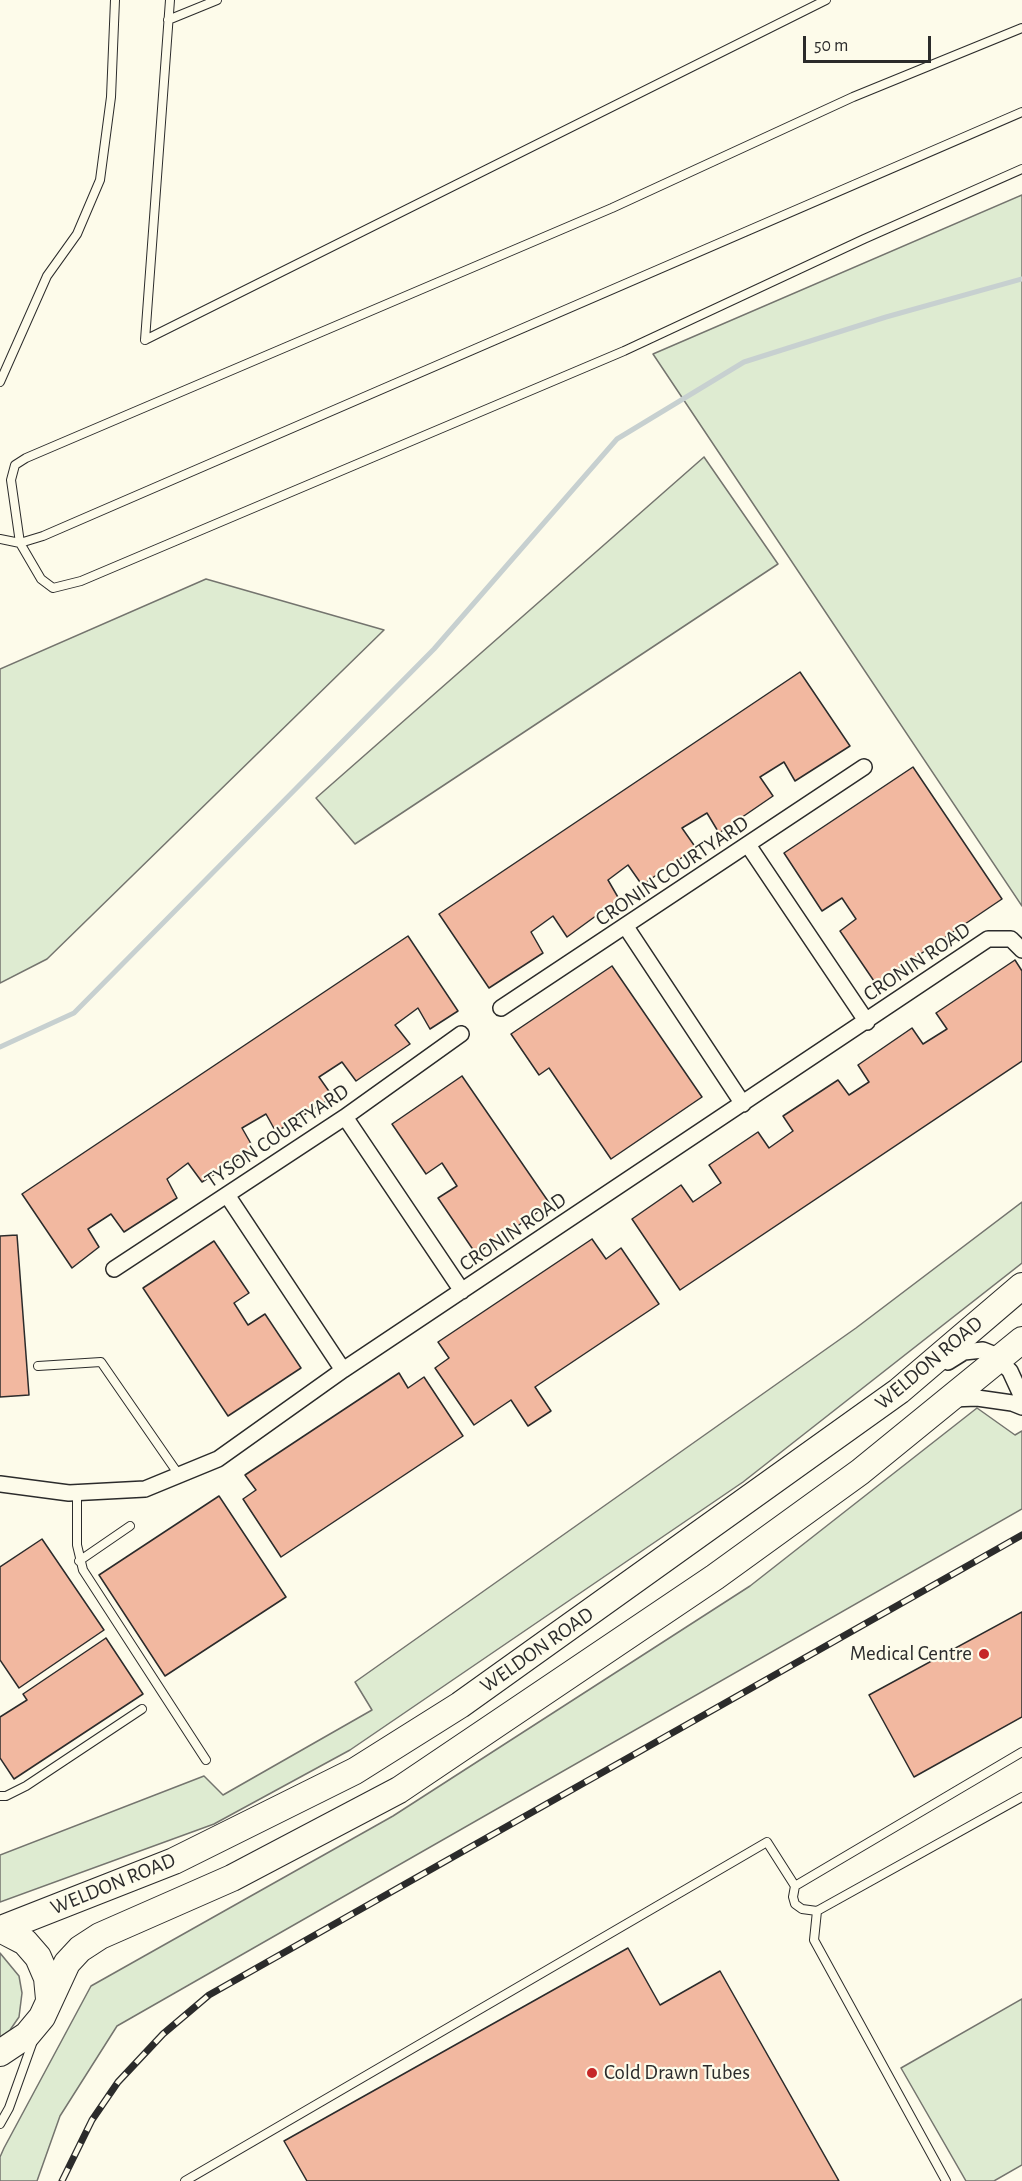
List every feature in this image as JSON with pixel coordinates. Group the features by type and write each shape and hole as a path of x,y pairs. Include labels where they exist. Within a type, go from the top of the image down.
{"highway":[{"name":"WELDON ROAD","path":"0,1929 174,1861 355,1771 460,1705 899,1391 1022,1286"},
{"name":"WELDON ROAD","path":"0,2053 27,2035 45,2008 67,1963 80,1949 100,1936 232,1878 399,1790 715,1577 860,1472 1022,1340"},
{"path":"0,1929 25,1942 38,1957 47,1978 45,2008"}],"street":[{"name":"CRONIN COURTYARD","path":"501,1008 627,927 864,767"},
{"path":"748,845 867,1022"},
{"path":"627,927 743,1104"},
{"name":"CRONIN ROAD","path":"0,1484 77,1493 145,1489 218,1459 343,1370 988,939 1011,939 1022,950"},
{"name":"TYSON COURTYARD","path":"114,1269 345,1117 461,1034"},
{"path":"345,1117 462,1291"},
{"path":"227,1195 343,1370"},
{"path":"899,1391 964,1352 982,1350 1000,1358 1010,1371 1022,1397"},
{"path":"949,1400 977,1398 1012,1403 1022,1407"}],"lane":[{"path":"0,381 47,276 77,234 100,180 111,97 115,0"},
{"path":"170,0 145,340 826,0"},
{"path":"168,20 217,0"},
{"path":"1022,28 853,97 612,208 26,458 15,465 11,480 20,543 41,579 52,588 81,581 624,351 864,238 1022,169"},
{"path":"0,540 20,543 44,536 1022,112"},
{"path":"38,1366 101,1362 179,1475"},
{"path":"77,1493 79,1561 88,1580 206,1760"},
{"path":"79,1561 130,1526"},
{"path":"0,1796 6,1796 26,1786 142,1709"},
{"path":"795,1886 1022,1752"},
{"path":"185,2181 767,1842 795,1886 793,1897 795,1904 802,1909 817,1911 1022,1797"},
{"path":"817,1911 814,1940 946,2181"},
{"path":"0,2124 9,2108 45,2008"}],"green space":[{"path":"1022,195 1022,906 653,354"},
{"path":"704,457 778,564 355,844 316,798"},
{"path":"206,579 384,630 47,959 0,983 0,669"},
{"path":"1022,1202 1022,1263 743,1482 350,1750 214,1824 0,1902 0,1855 204,1776 223,1795 372,1710 355,1682 856,1328"},
{"path":"977,1408 1015,1435 1022,1431 1022,1509 117,2026 60,2116 37,2181 0,2181 0,2157 4,2148 91,1986 393,1816 750,1586"},
{"path":"0,1953 19,1976 22,1993 19,2017 10,2030 0,2037"},
{"path":"1022,1999 1022,2165 994,2181 966,2181 901,2068"}],"building":[{"path":"800,672 850,746 795,781 784,762 760,777 773,796 719,833 707,813 682,828 696,848 642,885 628,865 608,880 619,899 567,937 553,916 531,932 543,953 489,988 439,914"},
{"path":"913,767 1002,899 876,984 840,931 856,919 842,898 822,911 784,853"},
{"path":"408,936 458,1011 430,1029 418,1008 395,1025 410,1044 356,1081 342,1062 319,1077 333,1097 276,1132 266,1114 242,1128 254,1149 202,1182 188,1163 167,1179 177,1198 124,1232 111,1214 88,1229 99,1247 72,1268 22,1194"},
{"path":"1015,960 1022,971 1022,1061 680,1290 632,1219 681,1185 693,1202 721,1183 709,1165 758,1132 769,1148 793,1131 783,1116 838,1080 849,1095 869,1082 858,1065 912,1028 923,1044 947,1029 936,1013"},
{"path":"612,966 702,1097 611,1159 549,1068 539,1075 511,1034"},
{"path":"462,1076 550,1204 476,1254 438,1198 457,1186 442,1163 426,1174 392,1124"},
{"path":"17,1235 29,1395 0,1397 0,1236"},
{"path":"592,1239 606,1259 621,1248 659,1304 535,1387 551,1411 528,1426 511,1400 474,1425 435,1368 449,1358 438,1342"},
{"path":"214,1241 249,1293 234,1303 248,1325 265,1314 301,1368 228,1416 143,1288"},
{"path":"399,1373 408,1388 424,1377 463,1436 281,1557 243,1499 256,1490 245,1475"},
{"path":"219,1496 286,1597 165,1676 99,1575"},
{"path":"42,1539 104,1630 19,1688 0,1660 0,1567"},
{"name":"Medical Centre","path":"1022,1612 1022,1717 914,1777 869,1695"},
{"path":"106,1638 143,1694 14,1779 0,1758 0,1717 27,1700 23,1694"},
{"name":"Cold Drawn Tubes","path":"628,1948 660,2005 720,1971 839,2181 307,2181 284,2141"}],"waterway":[{"path":"0,1047 74,1013 434,649 617,439 744,362 886,317 1022,279"}],"railway":[{"path":"62,2181 92,2120 118,2082 163,2034 209,1995 1022,1535"}],"place":[{"name":"Medical Centre","path":"984,1654"},
{"name":"Cold Drawn Tubes","path":"592,2073"}]}
